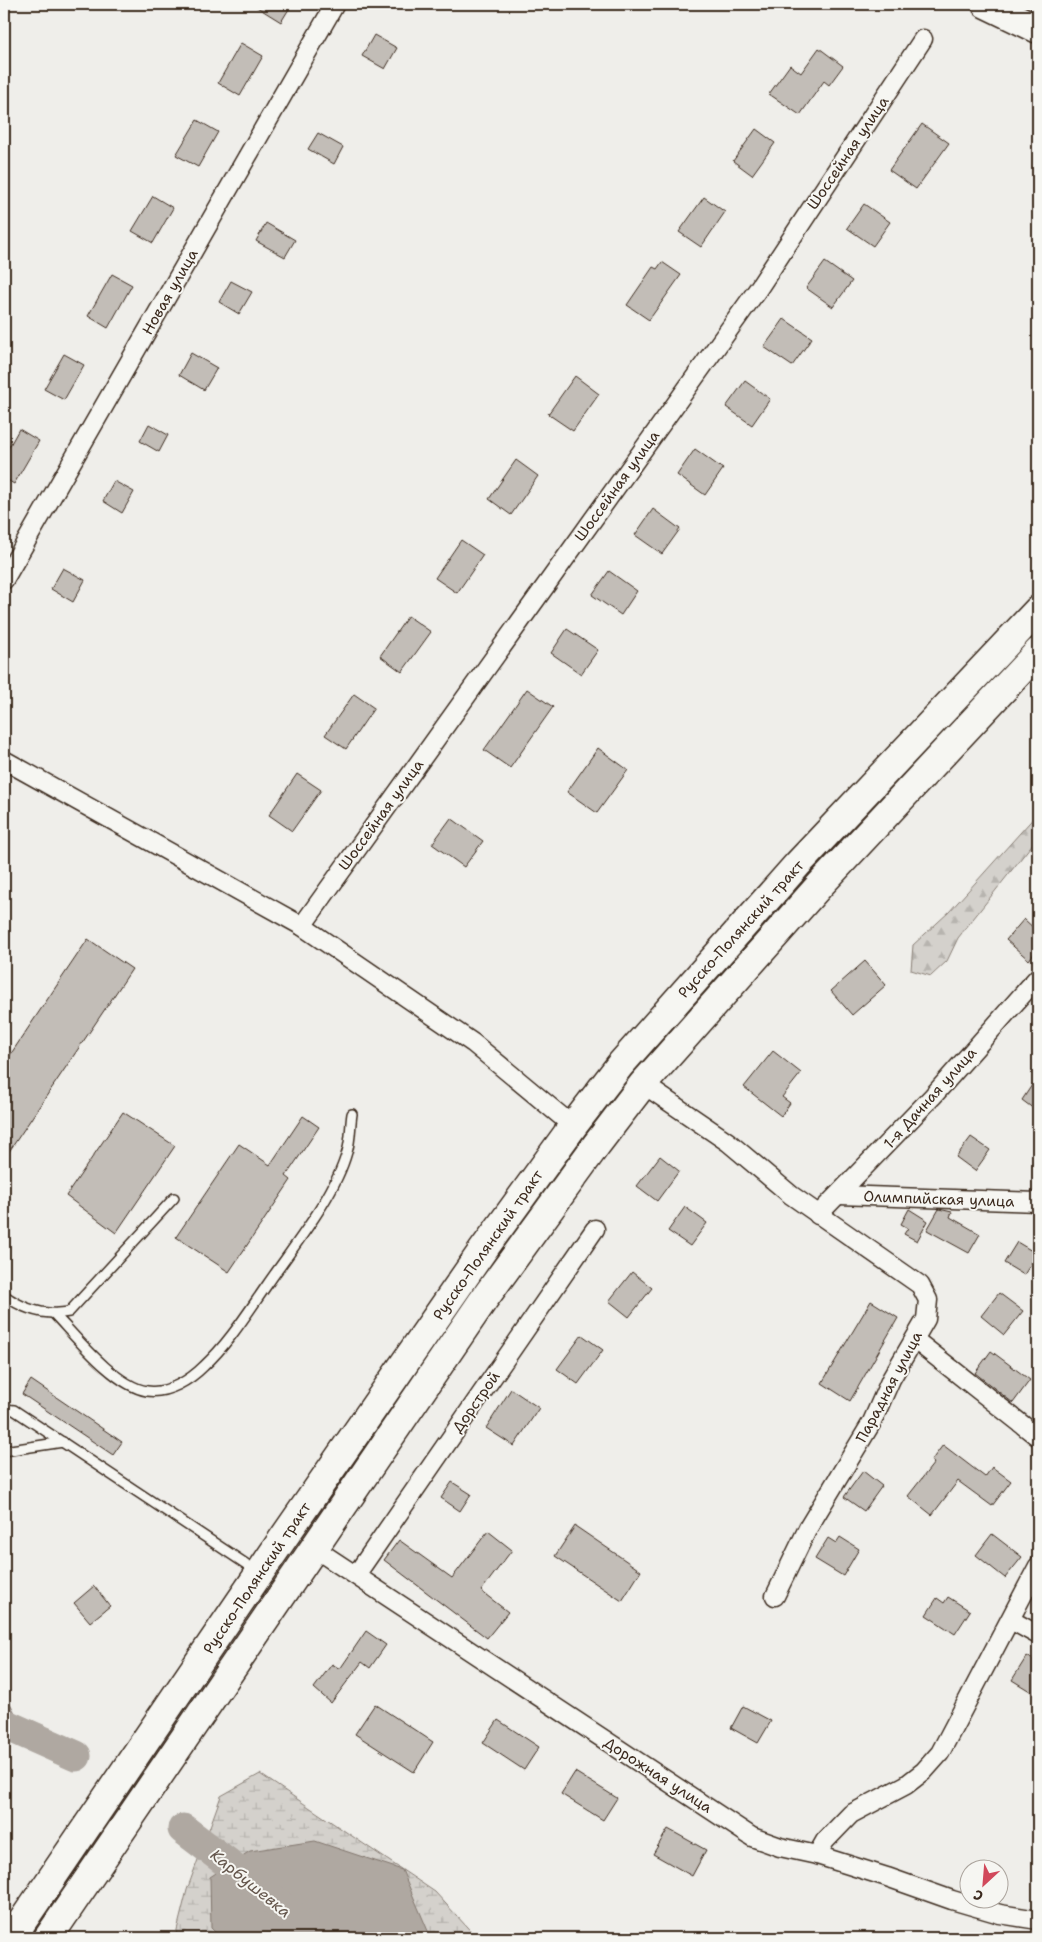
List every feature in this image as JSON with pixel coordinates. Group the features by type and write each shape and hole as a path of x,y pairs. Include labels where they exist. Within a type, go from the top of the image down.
{"main road":[{"path":"978,4 1038,39"},
{"path":"986,4 1038,29"},
{"name":"Русско-Полянский тракт","path":"11,1938 483,1250 620,1065 797,865 1038,610"},
{"name":"Русско-Полянский тракт","path":"48,1938 482,1302 644,1084 820,885 1038,652"}],"street":[{"name":"Новая улица","path":"4,580 335,4"},
{"name":"Шоссейная улица","path":"302,926 758,289 923,39"},
{"path":"4,760 302,926 473,1043 573,1126"},
{"name":"1-я Дачная улица","path":"818,1215 933,1096 1038,978"},
{"name":"Парадная улица","path":"644,1084 728,1142 818,1215 920,1285 928,1300 926,1319 891,1379 872,1422 808,1528 776,1596"},
{"name":"Олимпийская улица","path":"839,1195 1038,1202"},
{"name":"Дорстрой","path":"356,1575 595,1228"},
{"path":"915,1340 1038,1437"},
{"name":"Дорожная улица","path":"314,1548 752,1837 780,1847 817,1855 1000,1914 1038,1920"},
{"path":"817,1855 825,1841 851,1814 906,1785 924,1772 940,1753 1038,1566"},
{"path":"1011,1620 1038,1635"}],"lane":[{"path":"54,1314 105,1366 126,1382 146,1391 164,1391 189,1379 205,1366 238,1326 307,1228 335,1182 347,1152 352,1114"},
{"path":"4,1308 7,1298 36,1312 54,1314 69,1312 174,1198"},
{"path":"4,1409 14,1410 260,1574"},
{"path":"4,1451 63,1442"}],"green space":[{"path":"1038,813 1038,837 958,938 947,961 931,976 911,970 913,945 949,912"},
{"path":"260,1774 435,1892 477,1938 175,1938 187,1890 221,1796"}],"water":[{"path":"4,1695 7,1697 28,1739 4,1738"},
{"path":"315,1841 402,1870 431,1938 221,1938 211,1928 210,1877 250,1851"}],"building":[{"path":"252,4 292,4 281,22"},
{"path":"374,35 397,48 385,69 362,56"},
{"path":"241,43 263,56 240,96 218,83"},
{"path":"819,48 843,66 829,85 824,81 800,115 769,94 790,65 801,73"},
{"path":"197,120 218,132 198,167 176,155"},
{"path":"922,124 949,143 916,189 889,170"},
{"path":"756,129 775,143 752,175 733,161"},
{"path":"318,133 343,147 334,164 308,149"},
{"path":"153,196 173,208 153,243 132,231"},
{"path":"704,197 725,212 701,247 679,232"},
{"path":"864,204 890,222 873,246 847,228"},
{"path":"266,223 295,240 285,257 256,241"},
{"path":"662,262 681,275 649,320 627,305 653,267 657,269"},
{"path":"825,262 852,281 833,307 806,288"},
{"path":"112,274 132,285 108,328 88,316"},
{"path":"231,281 252,292 239,314 219,302"},
{"path":"784,319 812,338 792,366 764,347"},
{"path":"191,353 217,368 204,390 179,375"},
{"path":"64,354 84,365 64,400 44,389"},
{"path":"575,376 599,394 573,431 548,414"},
{"path":"745,381 770,399 752,425 726,407"},
{"path":"149,424 168,435 159,452 140,441"},
{"path":"19,429 39,441 14,484 4,478 4,456"},
{"path":"695,449 723,469 705,495 677,475"},
{"path":"516,460 538,476 511,515 489,499"},
{"path":"114,481 134,492 122,513 103,501"},
{"path":"653,509 680,529 662,554 635,535"},
{"path":"461,540 483,555 457,593 435,578"},
{"path":"63,568 85,580 73,602 51,589"},
{"path":"609,571 637,591 621,615 592,595"},
{"path":"408,616 431,632 402,672 380,656"},
{"path":"567,629 598,650 581,674 551,653"},
{"path":"527,689 553,707 510,768 484,750"},
{"path":"354,694 374,708 346,749 325,735"},
{"path":"598,748 628,770 597,813 567,792"},
{"path":"297,774 321,790 292,831 269,815"},
{"path":"451,818 483,841 464,867 432,844"},
{"path":"1024,919 1038,932 1038,948 1029,960 1006,940"},
{"path":"88,939 132,969 4,1159 4,1064"},
{"path":"865,961 886,985 852,1015 831,991"},
{"path":"773,1051 801,1073 782,1097 790,1103 781,1116 744,1087"},
{"path":"1038,1076 1038,1112 1022,1100"},
{"path":"123,1112 175,1146 116,1233 66,1196"},
{"path":"303,1116 319,1127 286,1176 291,1180 229,1272 176,1237 239,1144 270,1165"},
{"path":"971,1137 990,1150 975,1171 956,1157"},
{"path":"660,1156 679,1171 657,1201 637,1186"},
{"path":"685,1207 707,1223 690,1246 668,1231"},
{"path":"909,1209 928,1221 917,1241 904,1234 908,1228 901,1224"},
{"path":"939,1209 952,1212 950,1217 980,1234 969,1253 927,1230"},
{"path":"1017,1242 1037,1254 1024,1275 1004,1263"},
{"path":"632,1272 652,1288 629,1317 609,1301"},
{"path":"999,1293 1023,1311 1004,1335 981,1316"},
{"path":"871,1301 898,1318 850,1401 822,1383"},
{"path":"582,1335 603,1350 578,1384 557,1369"},
{"path":"991,1351 1030,1380 1013,1403 975,1373"},
{"path":"31,1380 122,1442 113,1455 22,1394"},
{"path":"511,1389 539,1408 514,1446 486,1428"},
{"path":"943,1445 985,1477 992,1467 1011,1481 992,1506 958,1481 932,1515 908,1496 934,1463 931,1461"},
{"path":"863,1471 882,1486 864,1511 844,1497"},
{"path":"452,1482 471,1494 460,1511 441,1498"},
{"path":"575,1526 641,1571 622,1601 555,1556"},
{"path":"488,1531 512,1550 481,1591 508,1612 487,1638 384,1560 399,1540 452,1578"},
{"path":"992,1534 1022,1557 1005,1578 976,1555"},
{"path":"840,1537 859,1549 843,1576 815,1559 828,1538 836,1543"},
{"path":"94,1586 110,1606 90,1622 74,1603"},
{"path":"948,1597 970,1611 955,1634 926,1615 937,1598 944,1603"},
{"path":"366,1631 386,1645 370,1668 362,1662 331,1703 314,1688 332,1664 340,1669"},
{"path":"1027,1656 1038,1663 1038,1696 1012,1680"},
{"path":"375,1704 433,1742 414,1772 355,1734"},
{"path":"743,1706 771,1721 758,1743 731,1728"},
{"path":"498,1720 539,1747 524,1770 483,1743"},
{"path":"575,1772 617,1798 603,1820 561,1794"},
{"path":"668,1829 706,1850 692,1876 653,1854"}],"waterway":[{"name":"Карбушевка","path":"4,1724 76,1756"},
{"name":"Карбушевка","path":"183,1829 254,1883 318,1938"}]}
